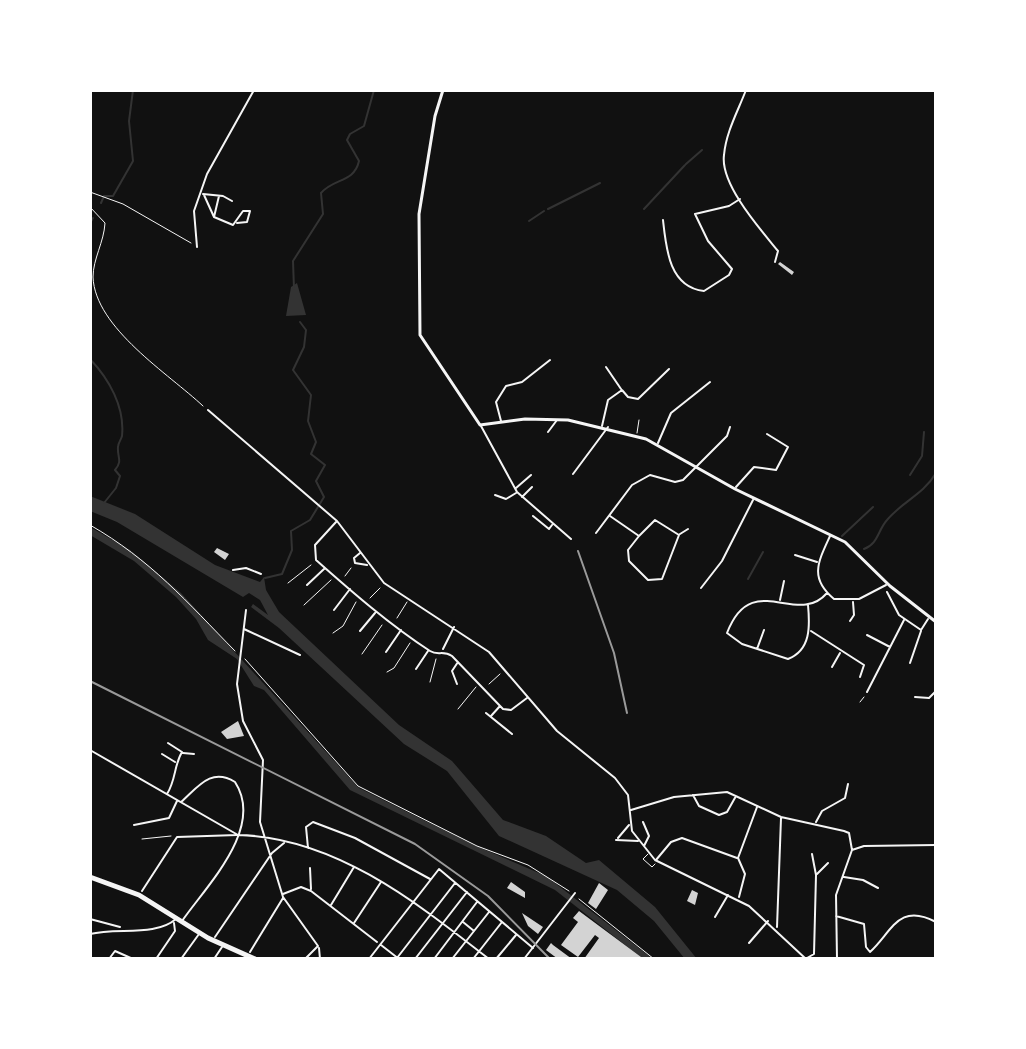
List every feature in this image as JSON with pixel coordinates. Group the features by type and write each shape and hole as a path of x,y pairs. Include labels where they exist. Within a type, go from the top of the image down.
{"highway":[{"path":"90,877 129,890 222,946 255,959"}],"street":[{"path":"197,247 194,211 223,139 240,119 254,90"},
{"path":"443,90 435,116 419,214 420,335 480,425 516,491 571,539"},
{"path":"746,90 724,152 727,178 778,251 775,262"},
{"path":"202,192 232,201"},
{"path":"202,192 214,217 233,225 237,223"},
{"path":"214,217 219,196"},
{"path":"663,220 671,268 694,288 704,291 729,275 732,269 708,241 695,214 729,206 740,199"},
{"path":"502,422 496,402 506,386 522,382 550,360"},
{"path":"606,367 628,397 638,399 669,369"},
{"path":"657,444 671,413 710,382"},
{"path":"602,426 608,400 622,390"},
{"path":"208,410 337,521 384,583 489,652 557,731 620,784 628,795 630,824 648,854 656,861 738,899 777,928 806,959 814,954"},
{"path":"480,425 558,419 608,427 657,444 735,489 859,552 888,583 936,622"},
{"path":"548,432 558,419"},
{"path":"573,474 608,427"},
{"path":"596,533 642,478 655,475 679,483 727,436 730,427"},
{"path":"735,489 754,467 776,470 780,466 788,447 767,434"},
{"path":"495,495 506,499 531,475"},
{"path":"521,497 532,487"},
{"path":"701,588 722,561 754,497"},
{"path":"533,516 549,529 553,525"},
{"path":"610,516 639,536"},
{"path":"679,535 655,520 639,536 626,556 648,580 654,582 666,574 679,535 688,529"},
{"path":"337,521 315,545 316,560 376,612 429,650 459,661 500,706 511,710 527,698"},
{"path":"830,535 818,562 817,579 827,593 840,602 853,601 888,583"},
{"path":"361,553 354,558 357,564 368,564"},
{"path":"795,555 818,562"},
{"path":"233,570 246,568 261,574"},
{"path":"307,585 325,568"},
{"path":"780,601 784,581"},
{"path":"334,610 351,588"},
{"path":"887,592 904,620 921,630"},
{"path":"808,605 810,630 801,650 788,659 757,650 729,636 728,629 743,607 758,599 808,605 827,593"},
{"path":"850,621 855,611 853,601"},
{"path":"246,610 237,684 243,721 263,760 260,822 272,853 282,896 318,946 320,959"},
{"path":"360,631 376,612"},
{"path":"910,663 921,630 929,618"},
{"path":"867,692 904,620"},
{"path":"440,652 454,627"},
{"path":"242,629 300,655"},
{"path":"386,652 401,629"},
{"path":"757,650 764,630"},
{"path":"810,630 865,668 860,677"},
{"path":"867,635 890,647"},
{"path":"416,669 429,650"},
{"path":"832,667 841,652"},
{"path":"457,684 452,671 459,661"},
{"path":"915,697 929,698 936,691"},
{"path":"490,717 500,706"},
{"path":"486,713 512,734"},
{"path":"168,743 182,752 194,754"},
{"path":"90,750 238,835"},
{"path":"166,795 177,775 176,763 182,752"},
{"path":"162,754 176,763"},
{"path":"134,825 166,819 179,802 206,779 221,775 235,782 243,796 238,835 177,920 175,931 156,959"},
{"path":"816,823 822,811 845,798 848,784"},
{"path":"631,810 693,794 720,792 736,795 781,817 849,833 852,850 837,888 837,959"},
{"path":"693,794 699,806 719,815 727,812 736,795"},
{"path":"738,899 745,874 738,858 758,806"},
{"path":"777,928 781,817"},
{"path":"308,849 306,835 310,822 325,826 431,879"},
{"path":"643,822 649,836 643,848"},
{"path":"630,824 616,840 638,841"},
{"path":"142,891 177,837 265,836 354,867 414,901 489,959"},
{"path":"656,861 671,842 682,838 738,858"},
{"path":"215,937 272,853 285,842"},
{"path":"852,850 936,845"},
{"path":"812,854 816,875 815,959"},
{"path":"816,875 828,863"},
{"path":"330,906 354,867"},
{"path":"310,868 311,891"},
{"path":"369,959 439,869 533,948"},
{"path":"843,877 863,880 878,888"},
{"path":"248,955 282,896 297,888 311,891 398,958 456,881"},
{"path":"354,924 381,882"},
{"path":"415,959 467,891"},
{"path":"524,959 575,893"},
{"path":"715,917 729,894"},
{"path":"434,959 478,901"},
{"path":"452,959 490,911"},
{"path":"836,916 864,924 866,947 870,952 884,933 900,919 919,915 936,922"},
{"path":"90,919 122,928"},
{"path":"90,934 122,928 157,928 177,920"},
{"path":"749,943 768,921"},
{"path":"462,922 474,931"},
{"path":"473,959 503,922"},
{"path":"181,959 199,933"},
{"path":"496,959 516,934"},
{"path":"214,959 222,946"},
{"path":"305,959 318,946"},
{"path":"110,957 115,951 133,959"}],"lane":[{"path":"637,436 639,420"},
{"path":"648,854 643,859 652,867 656,861"}],"path":[{"path":"90,192 197,247"},
{"path":"90,207 105,223 93,276 97,298 121,333 208,410"},
{"path":"90,525 133,551 165,577 266,679 358,786 555,880 654,959"},
{"path":"288,583 316,560"},
{"path":"342,580 357,564"},
{"path":"304,605 336,576"},
{"path":"366,602 384,583"},
{"path":"333,633 343,626 360,597"},
{"path":"393,624 408,600"},
{"path":"362,654 386,619"},
{"path":"387,672 394,668 414,637"},
{"path":"430,682 440,652"},
{"path":"484,688 505,669"},
{"path":"458,709 479,682"},
{"path":"860,702 867,692"},
{"path":"142,839 177,837"}],"shaded area":[{"path":"297,283 306,315 286,316 291,287"},
{"path":"90,496 135,514 215,565 260,582 264,577 266,590 279,612 399,725 452,761 503,820 546,836 586,863 599,860 655,907 697,959 685,959 654,921 617,890 499,836 447,771 404,744 279,628 251,607 253,604 268,615 260,600 249,593 243,597 117,522 90,511"},
{"path":"90,527 130,550 181,593 359,788 474,845 546,876 653,959 643,959 555,890 350,790 264,690 254,686 237,659 208,640 196,619 176,597 134,561 90,535"}],"building":[{"path":"780,262 794,272 792,275 778,264"},
{"path":"217,548 229,554 225,560 214,552"},
{"path":"238,721 244,736 227,739 221,732"},
{"path":"511,882 525,892 525,898 507,888"},
{"path":"599,883 608,890 596,909 588,903"},
{"path":"692,890 698,893 695,905 687,901"},
{"path":"579,911 641,957 584,959 599,938 595,935 578,957 561,945 578,922 573,918"},
{"path":"522,913 543,927 538,934 528,926"},
{"path":"551,943 572,959 558,959 546,950"}],"waterway":[{"path":"101,203 104,196 113,196 133,161 129,121 133,90"},
{"path":"294,289 293,261 323,214 321,193 353,173 359,161 347,140 350,134 364,126 374,90"},
{"path":"686,164 702,150"},
{"path":"644,209 685,165"},
{"path":"548,209 600,183"},
{"path":"529,221 544,211"},
{"path":"90,223 93,218"},
{"path":"265,578 282,574 292,550 291,531 310,520 324,497 316,481 325,465 311,454 316,442 308,421 311,395 293,370 304,347 306,330 300,322"},
{"path":"90,359 114,394 122,425 119,461 115,470 120,476 116,488 104,503"},
{"path":"910,475 922,456 924,432"},
{"path":"864,549 872,544 893,513 925,487 936,473"},
{"path":"842,536 873,507"},
{"path":"748,579 763,552"}],"railway":[{"path":"578,551 614,653 627,713"},
{"path":"90,681 415,844 488,896 550,959"}]}
